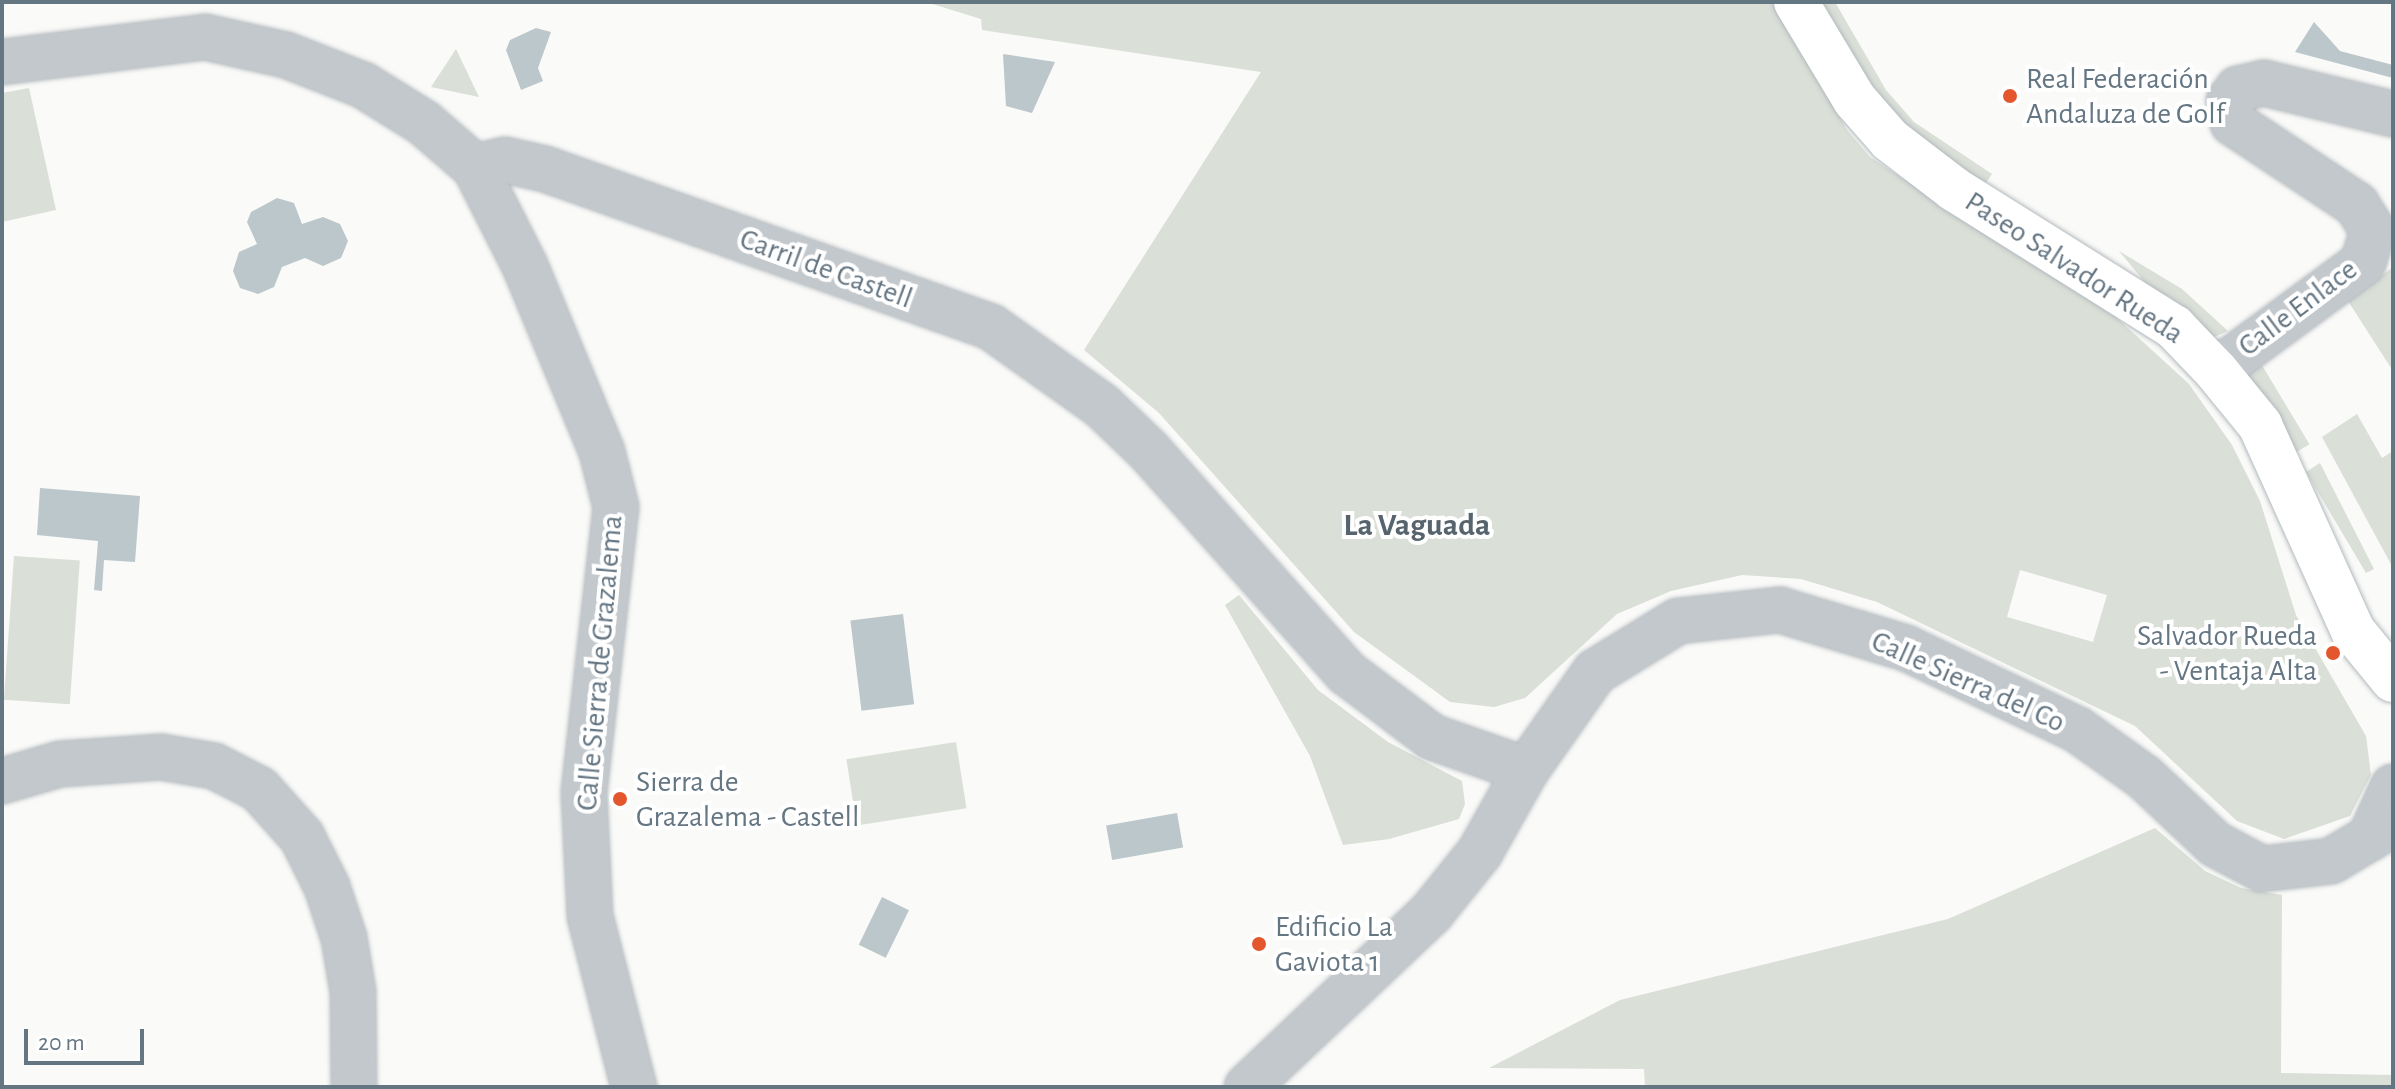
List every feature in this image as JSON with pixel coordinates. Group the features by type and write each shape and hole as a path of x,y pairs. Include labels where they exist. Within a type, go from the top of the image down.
{"main road":[{"name":"Paseo Salvador Rueda","path":"1796,2 1855,100 1890,140 1954,189 2174,327 2216,371 2260,425 2353,631 2393,680"}],"street":[{"path":"2,62 205,37 286,55 363,85 424,123 475,167"},
{"name":"Calle Enlace","path":"2216,371 2363,263 2373,231 2357,205 2233,123 2229,101 2238,89 2264,83 2393,114"},
{"name":"Carril de Castell","path":"475,167 505,160 545,169 991,327 1102,406 1149,451 1347,673 1432,737 1526,770"},
{"name":"Calle Sierra de Grazalema","path":"475,167 525,266 602,452 616,507 584,793 590,916 634,1087"},
{"name":"Calle Sierra del Co","path":"1247,1087 1431,913 1480,852 1526,770 1595,672 1678,621 1780,610 1906,648 2078,730 2144,777 2215,844 2262,869 2331,861 2381,831 2393,787"},
{"path":"2,781 60,764 161,757 214,766 259,789 302,837 327,887 344,938 353,992 354,1087"}],"shaded area":[{"path":"926,2 1775,2 1847,130 1870,157 2117,318 2189,384 2232,445 2260,501 2296,615 2366,736 2371,775 2350,816 2284,839 2237,821 2135,726 1877,602 1801,579 1742,575 1671,591 1617,614 1525,698 1494,707 1450,702 1354,632 1159,413 1084,350 1261,72 982,30 981,19","holes":["2020,570 2107,595 2093,642 2007,617"]},
{"path":"1820,2 1835,2 1886,90 1914,122 1992,174 1986,183 1943,158 1878,100"},
{"path":"2314,22 2340,51 2393,65 2393,78 2295,52"},
{"path":"536,28 551,32 538,68 543,81 521,90 506,50 510,40"},
{"path":"456,49 479,97 431,87"},
{"path":"1003,54 1055,62 1032,113 1006,106"},
{"path":"29,88 56,210 2,222 2,93"},
{"path":"277,198 294,203 302,224 323,217 340,224 348,241 341,258 323,266 305,258 282,267 274,287 258,294 240,288 233,271 239,252 257,244 247,222 251,212"},
{"path":"2119,251 2182,289 2228,331 2214,337 2147,285"},
{"path":"2393,267 2393,371 2348,301"},
{"path":"2260,362 2309,444 2294,454 2245,371"},
{"path":"2357,414 2382,458 2393,451 2393,568 2322,437"},
{"path":"2320,463 2374,569 2366,573 2306,472"},
{"path":"40,488 140,496 135,562 104,560 102,591 94,590 98,541 37,535"},
{"path":"14,556 80,561 70,704 4,700"},
{"path":"1239,595 1318,690 1388,742 1462,781 1465,804 1459,819 1389,839 1343,845 1310,756 1225,605"},
{"path":"903,614 914,704 861,711 850,620"},
{"path":"956,742 966,808 857,826 846,759"},
{"path":"1177,813 1183,847 1112,860 1106,826"},
{"path":"2155,828 2205,871 2241,888 2282,895 2281,1073 2393,1075 2393,1087 1645,1087 1644,1069 1489,1068 1620,1000 1948,919"},
{"path":"882,897 909,910 886,958 859,945"}],"place":[{"name":"Real Federación Andaluza de Golf","path":"2010,96"},
{"name":"Salvador Rueda - Ventaja Alta","path":"2333,653"},
{"name":"Sierra de Grazalema - Castell","path":"620,799"},
{"name":"Edificio La Gaviota 1","path":"1259,944"}],"district":[{"name":"La Vaguada","path":"1417,525"}]}
